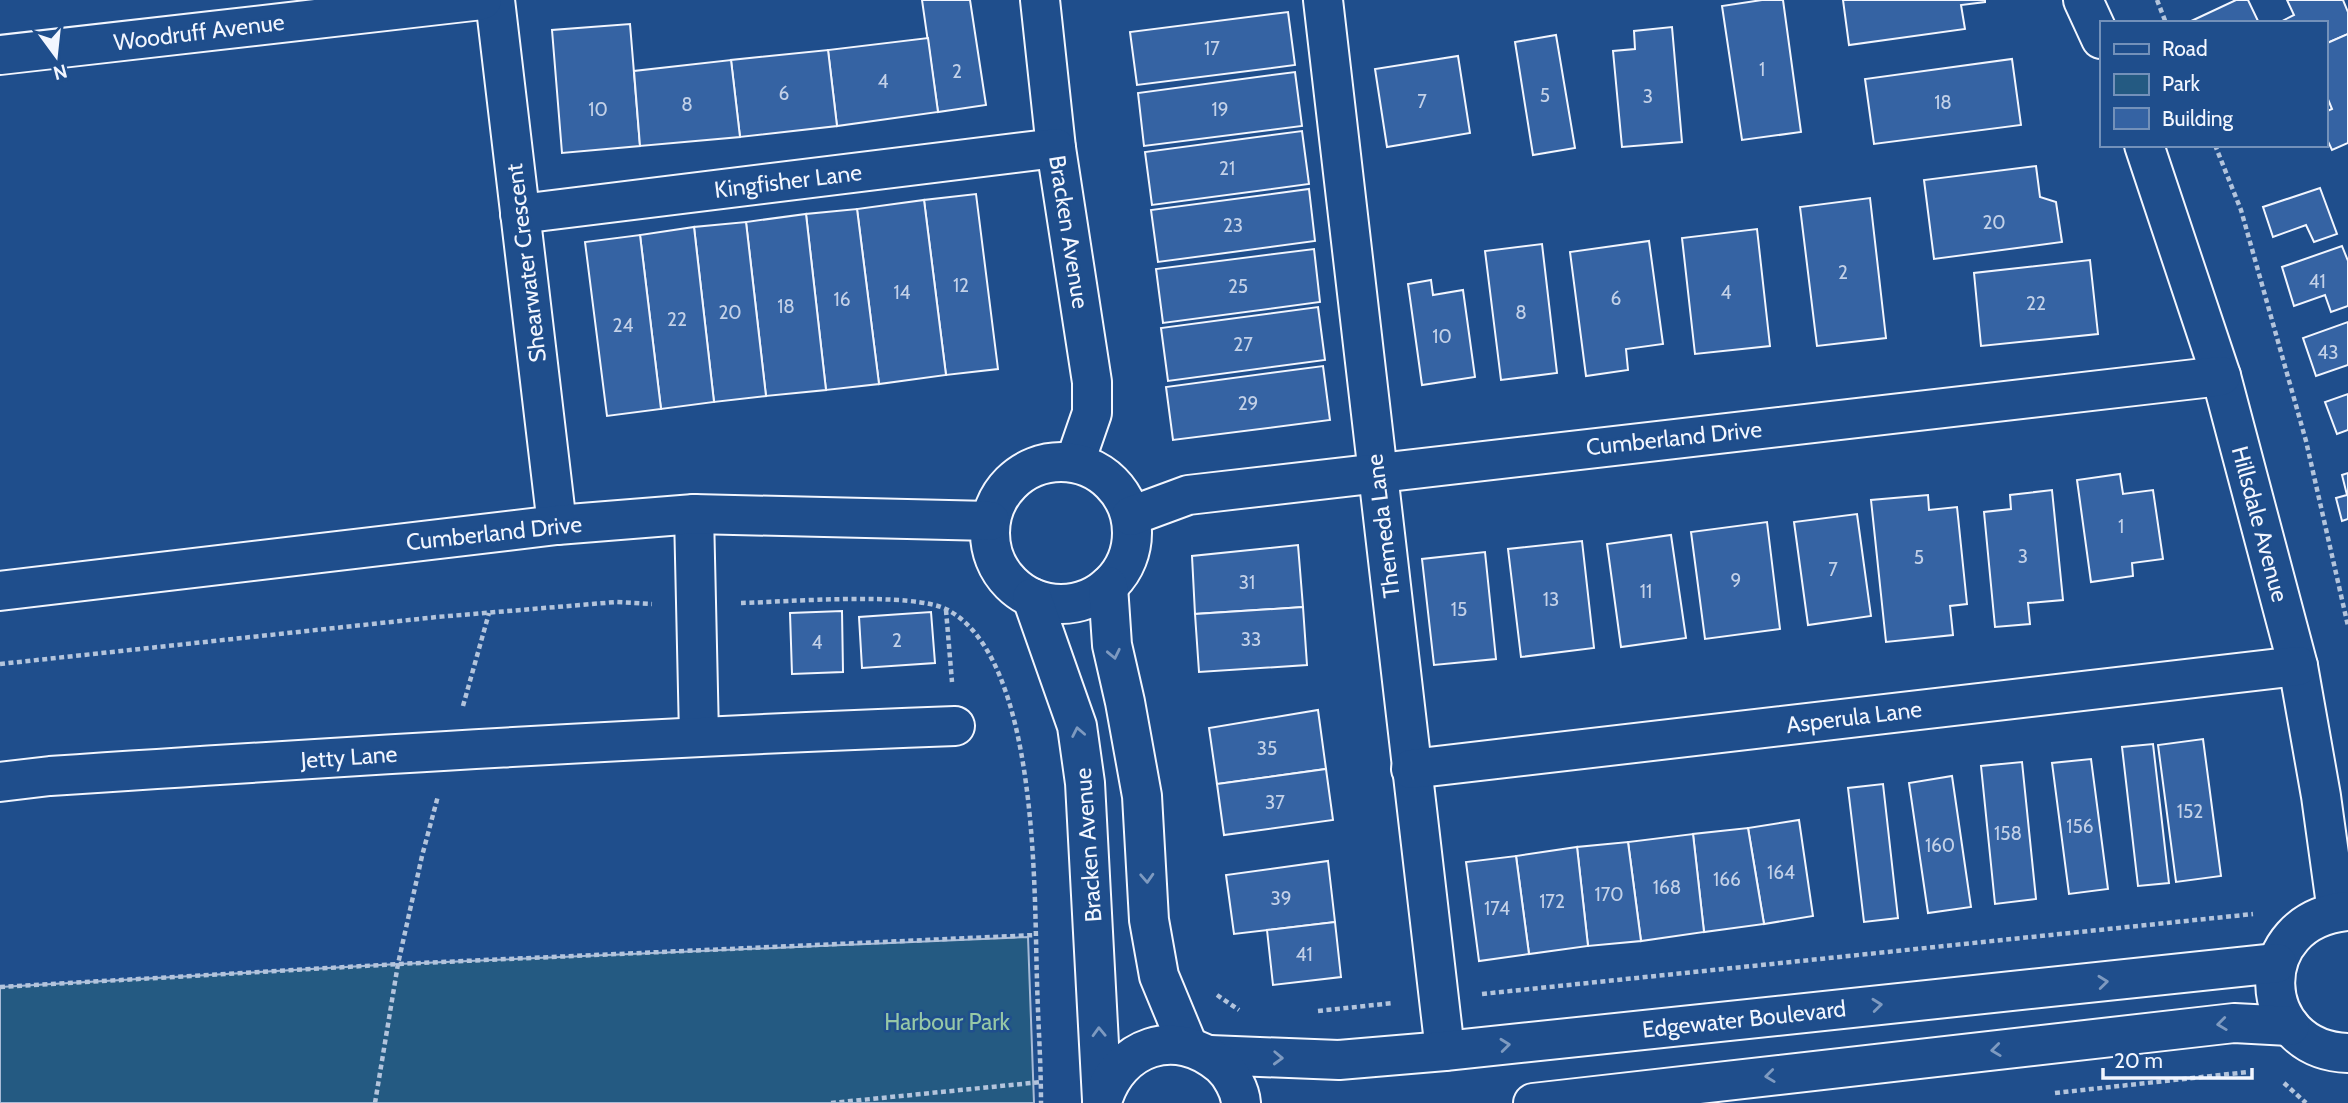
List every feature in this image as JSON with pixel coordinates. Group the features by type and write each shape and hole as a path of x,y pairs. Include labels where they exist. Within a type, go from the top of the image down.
{"street":[{"name":"Woodruff Avenue","path":"0,55 482,0"},
{"name":"Shearwater Crescent","path":"495,0 557,525"},
{"name":"Bracken Avenue","path":"1040,0 1056,148 1092,382 1092,413 1075,462"},
{"name":"Themeda Lane","path":"1323,0 1445,1051"},
{"path":"2083,0 2100,37"},
{"name":"Hillsdale Avenue","path":"2145,147 2221,376 2298,666 2342,911"},
{"name":"Kingfisher Lane","path":"520,214 1056,148"},
{"name":"Cumberland Drive","path":"1131,516 1188,495 2221,376"},
{"path":"1075,462 1099,471 1117,488 1131,516 1132,540 1125,564 1108,586 1086,599 1062,604 1032,598 1012,584 997,564 990,541 990,521 998,498 1019,475 1041,464 1075,462"},
{"name":"Cumberland Drive","path":"0,591 557,525 694,514 990,521"},
{"path":"694,514 699,735"},
{"path":"1108,586 1112,645 1142,796 1149,920 1159,976 1199,1051 1228,1072 1241,1097 1241,1103"},
{"name":"Bracken Avenue","path":"1032,598 1077,726 1086,783 1102,1102"},
{"name":"Asperula Lane","path":"1411,769 2298,666"},
{"name":"Jetty Lane","path":"0,782 64,775 699,735 955,726"},
{"path":"2342,911 2331,912 2306,922 2288,940 2277,963 2275,988 2278,1004 2290,1026 2309,1043 2332,1053 2348,1053"},
{"name":"Edgewater Boulevard","path":"1102,1102 1111,1077 1128,1059 1163,1044 1199,1051 1339,1060 2277,963"},
{"path":"1533,1103 2234,1023 2290,1026"}],"path":[{"path":"2157,0 2165,21"},
{"path":"2216,147 2241,210 2306,441 2348,626"},
{"path":"946,610 955,726"},
{"path":"1316,1011 2256,913"},
{"path":"0,987 411,964 1035,935"},
{"path":"374,1103 397,971"},
{"path":"1037,993 1098,985"},
{"path":"1216,994 1248,1018"},
{"path":"2053,1093 2255,1071"},
{"path":"2278,1078 2306,1103"},
{"path":"831,1103 1041,1082"}],"green space":[{"name":"Harbour Park","path":"1028,937 1034,1103 0,1103 0,987 398,964"}],"building":[{"path":"922,0 970,0 986,105 938,112"},
{"path":"1783,0 1801,132 1742,140 1722,6"},
{"path":"1843,0 1985,2 1961,5 1965,29 1849,45"},
{"path":"2236,0 2248,0 2258,21 2191,21"},
{"path":"2287,0 2343,0 2348,12 2348,34 2327,43 2327,21 2282,21 2294,15"},
{"path":"1288,12 1295,65 1137,85 1130,32"},
{"path":"630,24 640,146 562,153 552,30"},
{"path":"1672,27 1682,142 1622,147 1613,51 1635,49 1634,31"},
{"path":"2348,34 2348,143 2332,150 2327,139 2327,111 2332,109 2327,97 2327,43"},
{"path":"1556,35 1575,148 1533,155 1515,42"},
{"path":"928,38 938,112 837,126 828,50"},
{"path":"828,50 837,126 740,137 731,60"},
{"path":"1458,56 1470,133 1387,147 1375,69"},
{"path":"2012,59 2021,125 1874,144 1865,79"},
{"path":"731,60 740,137 640,146 634,71"},
{"path":"1295,72 1302,126 1144,146 1138,93"},
{"path":"1302,131 1309,184 1152,205 1145,152"},
{"path":"2036,166 2040,197 2056,202 2062,242 1934,259 1924,180"},
{"path":"2320,188 2337,234 2314,242 2306,225 2273,237 2263,207"},
{"path":"1309,189 1315,241 1158,262 1151,210"},
{"path":"976,194 998,369 946,375 924,200"},
{"path":"1870,198 1886,338 1817,346 1800,207"},
{"path":"924,200 946,375 879,384 857,209"},
{"path":"857,209 879,384 826,390 806,214"},
{"path":"806,214 826,390 766,396 746,222"},
{"path":"746,222 766,396 714,402 694,227"},
{"path":"694,227 714,402 661,409 640,235"},
{"path":"1757,229 1770,346 1695,354 1682,238"},
{"path":"640,235 661,409 607,416 585,242"},
{"path":"1649,241 1663,344 1626,349 1628,370 1586,376 1570,252"},
{"path":"1542,244 1557,373 1501,380 1485,251"},
{"path":"2342,246 2348,261 2348,306 2331,312 2325,295 2294,306 2282,267"},
{"path":"1314,249 1320,302 1163,323 1156,269"},
{"path":"2090,260 2098,334 1981,346 1974,273"},
{"path":"1431,280 1433,295 1463,290 1475,377 1422,385 1408,284"},
{"path":"1318,307 1325,360 1168,381 1161,328"},
{"path":"2348,322 2348,365 2316,376 2303,338"},
{"path":"1323,366 1330,420 1173,440 1166,387"},
{"path":"2348,394 2348,430 2337,434 2325,402"},
{"path":"2348,473 2348,519 2342,521 2336,498 2347,495 2342,475"},
{"path":"2120,474 2123,494 2153,490 2163,559 2132,563 2133,576 2091,582 2077,480"},
{"path":"2052,490 2063,600 2028,603 2030,624 1995,627 1984,512 2011,509 2010,495"},
{"path":"1928,495 1929,510 1957,507 1967,604 1950,606 1953,635 1886,642 1871,500"},
{"path":"1857,514 1871,616 1808,625 1794,522"},
{"path":"1767,522 1780,629 1705,639 1691,532"},
{"path":"1671,535 1686,638 1621,647 1607,544"},
{"path":"1582,541 1594,648 1521,657 1508,549"},
{"path":"1298,545 1303,607 1195,614 1192,556"},
{"path":"1485,552 1496,659 1434,665 1422,559"},
{"path":"1303,607 1307,665 1199,672 1195,614"},
{"path":"842,611 843,672 792,674 790,613"},
{"path":"931,612 935,663 862,668 859,617"},
{"path":"1318,710 1326,769 1217,784 1209,728"},
{"path":"2203,739 2221,876 2176,882 2158,745"},
{"path":"2153,744 2169,883 2138,886 2122,747"},
{"path":"2091,759 2108,889 2069,894 2052,763"},
{"path":"2022,762 2036,899 1995,904 1981,766"},
{"path":"1326,769 1333,820 1224,835 1217,784"},
{"path":"1952,776 1971,907 1928,913 1909,783"},
{"path":"1883,784 1898,918 1864,922 1848,788"},
{"path":"1799,820 1813,916 1764,924 1748,828"},
{"path":"1748,828 1764,924 1704,932 1693,834"},
{"path":"1693,834 1704,932 1641,941 1628,842"},
{"path":"1628,842 1641,941 1588,946 1577,847"},
{"path":"1577,847 1588,946 1529,954 1516,856"},
{"path":"1516,856 1529,954 1479,961 1466,862"},
{"path":"1328,861 1335,922 1234,934 1226,875"},
{"path":"1335,922 1341,977 1273,985 1267,930"}]}
